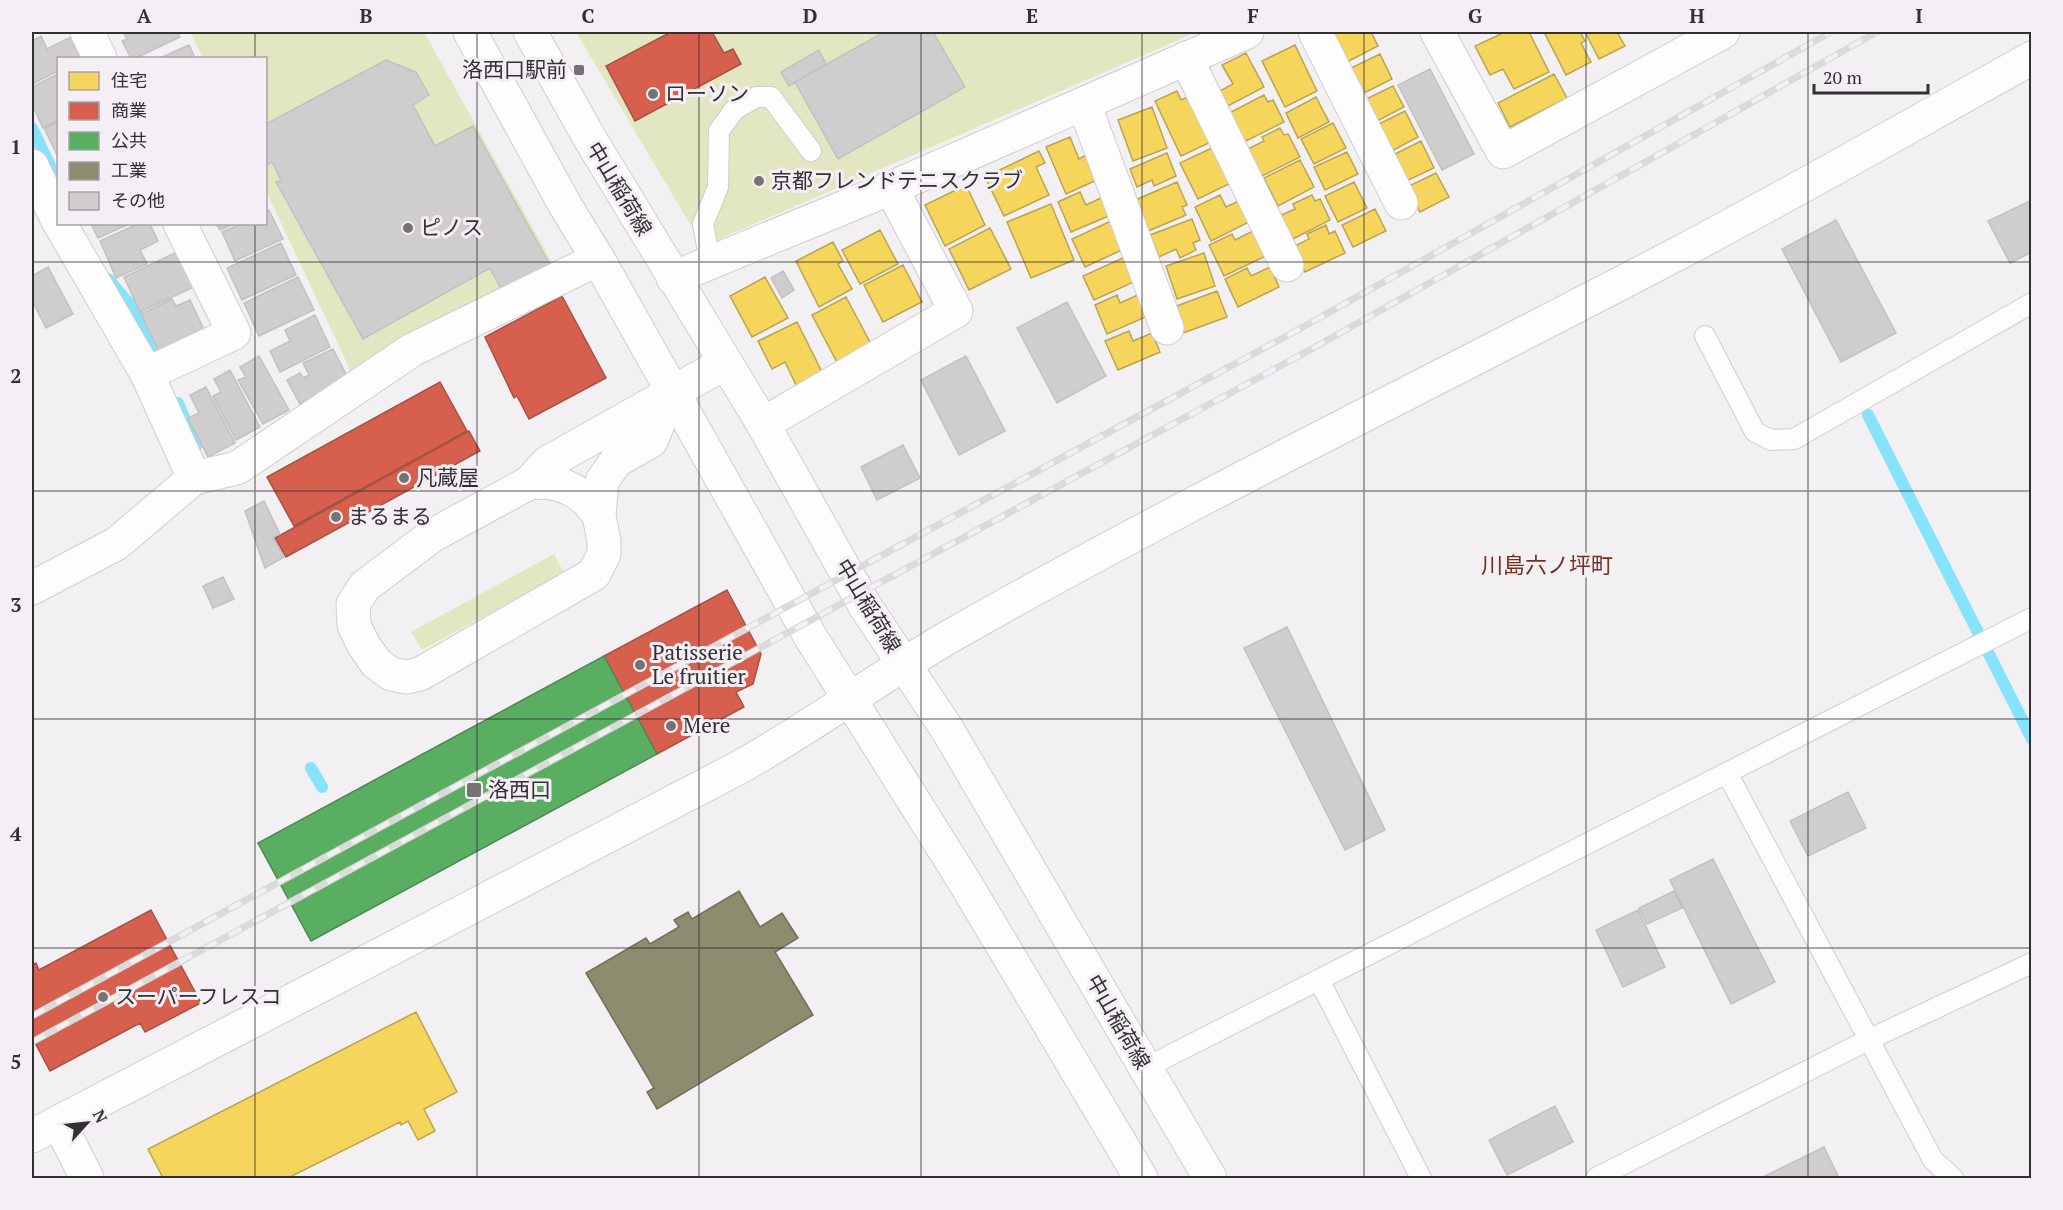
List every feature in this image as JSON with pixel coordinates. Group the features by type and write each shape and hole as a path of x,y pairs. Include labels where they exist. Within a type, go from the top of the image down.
{"street":[{"path":"87,32 100,57"},
{"path":"470,32 565,205 598,259 671,393 810,636 964,881 1142,1179"},
{"name":"中山稲荷線","path":"530,32 673,278 763,424 865,606 947,729 1210,1179"},
{"path":"673,278 891,188 1248,32"},
{"path":"1315,32 1401,203"},
{"path":"1437,32 1503,152 1723,32"},
{"path":"1186,58 1287,266"},
{"path":"87,1179 45,1130 206,1043 740,767 788,740 850,698 964,629 1255,471 1679,253 2031,58"},
{"path":"1084,104 1167,328"},
{"path":"32,166 57,218"},
{"path":"763,424 956,310 891,188"},
{"path":"61,225 147,374 194,478"},
{"path":"147,374 234,333 180,225"},
{"path":"32,588 116,544 194,478 237,468 412,350 598,259"},
{"path":"671,393 651,441 616,461 602,481 598,516 604,541 604,554 594,574 420,674 407,677 391,674 376,663 354,625 353,604 365,586 433,535 529,483 547,463 671,393 725,363"},
{"path":"529,483 544,481 570,488 583,496 598,516"}],"lane":[{"path":"710,263 702,224 718,187 719,131 734,110 756,97 771,97 811,151"},
{"path":"1705,336 1755,432 1771,440 1794,439 2031,303"},
{"path":"1145,1068 1727,772 2029,625"},
{"path":"1727,772 1933,1160 1953,1179"},
{"path":"1596,1179 1870,1040 2031,963"},
{"path":"1319,980 1421,1179"}],"green space":[{"name":"ピノス","path":"190,32 424,32 553,264 352,374 267,193 267,57 202,57"},
{"name":"京都フレンドテニスクラブ","path":"576,32 1197,32 703,246"},
{"path":"554,554 564,573 422,650 411,632"}],"building: 住宅":[{"path":"1371,32 1378,46 1347,62 1332,33"},
{"path":"1505,32 1529,32 1549,72 1514,89 1503,69 1490,75 1475,46"},
{"path":"1544,32 1580,32 1585,41 1581,43 1591,62 1566,75"},
{"path":"1585,32 1617,32 1625,46 1599,59"},
{"path":"1295,45 1317,91 1285,107 1262,61"},
{"path":"1246,53 1264,87 1224,108 1216,93 1233,84 1222,65"},
{"path":"1380,54 1392,79 1362,94 1345,71"},
{"path":"1554,74 1567,98 1510,127 1498,103"},
{"path":"1393,86 1404,107 1375,122 1364,100"},
{"path":"1177,91 1181,100 1191,95 1213,141 1181,156 1155,101"},
{"path":"1264,95 1268,102 1273,100 1284,122 1244,142 1229,113"},
{"path":"1316,97 1329,122 1298,138 1286,113"},
{"path":"1152,107 1167,148 1133,161 1118,120"},
{"path":"1405,111 1418,137 1390,152 1377,125"},
{"path":"1333,123 1346,148 1314,164 1301,139"},
{"path":"1280,128 1284,135 1288,134 1300,157 1262,176 1248,149 1264,141 1262,137"},
{"path":"1070,137 1079,159 1088,154 1099,179 1066,194 1046,147"},
{"path":"1421,141 1434,168 1404,182 1391,156"},
{"path":"1216,146 1233,182 1198,199 1180,163"},
{"path":"1039,151 1045,163 1036,167 1049,195 1004,216 985,177"},
{"path":"1347,152 1358,174 1325,190 1314,167"},
{"path":"1167,153 1176,176 1154,186 1152,180 1137,187 1130,169"},
{"path":"1300,160 1314,187 1278,206 1264,178"},
{"path":"1436,173 1449,197 1420,212 1407,187"},
{"path":"1177,182 1187,205 1182,207 1186,215 1146,232 1133,201"},
{"path":"1354,182 1367,208 1338,222 1325,196"},
{"path":"966,185 985,225 945,246 925,205"},
{"path":"1080,192 1086,205 1103,197 1111,215 1071,232 1058,202"},
{"path":"1220,195 1226,207 1241,200 1251,221 1211,241 1195,207"},
{"path":"1312,195 1315,201 1320,199 1330,220 1291,240 1279,216 1295,209 1293,204"},
{"path":"1051,204 1074,260 1031,278 1007,222"},
{"path":"1375,209 1386,231 1353,247 1342,225"},
{"path":"1192,219 1200,240 1193,243 1196,250 1180,258 1176,249 1159,257 1150,235"},
{"path":"1111,221 1124,249 1085,267 1072,239"},
{"path":"1326,225 1329,234 1335,231 1345,253 1305,272 1293,247 1309,239 1307,234"},
{"path":"990,228 1011,269 969,290 949,249"},
{"path":"880,230 898,264 860,284 842,250"},
{"path":"1255,230 1268,255 1224,276 1209,245 1232,234 1235,240"},
{"path":"833,242 843,261 838,264 852,289 819,307 796,261"},
{"path":"1204,253 1215,286 1177,299 1166,266"},
{"path":"1125,257 1136,281 1094,300 1083,276"},
{"path":"903,265 922,302 883,322 864,285"},
{"path":"1270,267 1279,287 1238,307 1225,279 1247,268 1251,276"},
{"path":"765,277 788,318 752,337 730,296"},
{"path":"1217,291 1227,317 1183,333 1174,307"},
{"path":"1140,294 1150,315 1107,334 1095,305 1117,295 1120,303"},
{"path":"846,297 872,346 838,364 812,315"},
{"path":"797,322 823,374 797,387 785,362 772,369 758,341"},
{"path":"1129,331 1133,341 1152,333 1160,352 1118,370 1105,341"},
{"path":"416,1012 457,1092 424,1109 435,1131 418,1140 408,1121 401,1125 400,1122 288,1178 163,1178 148,1149"}],"building: 商業":[{"name":"ローソン","path":"671,32 712,32 724,53 733,49 741,64 635,121 606,66"},
{"path":"562,296 606,378 529,419 517,396 514,398 485,337"},
{"path":"440,382 467,431 294,526 267,477"},
{"path":"469,431 480,451 286,557 275,538"},
{"path":"727,590 761,654 753,684 736,692 744,707 657,754 604,656"},
{"path":"151,910 201,1003 145,1032 140,1023 50,1071 32,1037 32,965 36,963 39,970"}],"building: 公共":[{"path":"604,656 657,754 311,941 258,843"}],"building: 工業":[{"path":"739,891 760,927 782,913 798,938 775,952 813,1015 657,1109 647,1092 654,1088 586,973 646,938 650,944 679,927 674,920 688,912 692,919"}],"building: その他":[{"path":"123,32 177,32 180,37 138,57 130,57 122,41 127,39"},
{"path":"884,32 933,32 965,87 838,159 795,82"},
{"path":"41,36 47,49 71,37 81,57 57,57 57,72 32,84 32,41"},
{"path":"189,45 195,57 162,57"},
{"path":"819,50 826,64 789,86 781,72"},
{"name":"ピノス","path":"386,60 416,72 429,95 413,105 435,146 473,126 550,265 502,291 490,268 363,339 276,182 281,180 272,162 267,165 267,123"},
{"path":"1430,69 1474,154 1442,170 1398,85"},
{"path":"57,74 57,121 43,128 32,104 32,87"},
{"path":"57,122 57,155 44,128"},
{"path":"2032,200 2032,252 2010,263 1988,221"},
{"path":"269,210 283,239 235,261 222,232 239,225 267,225 267,211"},
{"path":"1836,220 1896,333 1841,362 1782,249"},
{"path":"92,225 127,225 98,238"},
{"path":"136,225 150,225 158,241 140,250 147,264 116,278 100,241"},
{"path":"217,225 232,225 220,230"},
{"path":"281,243 296,275 242,300 227,268"},
{"path":"177,252 194,287 140,312 124,277"},
{"path":"48,267 73,314 46,328 32,300 32,276"},
{"path":"783,271 794,290 782,298 771,278"},
{"path":"298,277 314,310 259,336 244,303"},
{"path":"172,299 176,306 190,300 204,330 159,352 141,314"},
{"path":"1067,302 1106,376 1057,403 1017,328"},
{"path":"315,315 330,347 280,372 270,351 290,341 285,330"},
{"path":"333,349 349,380 300,404 287,380 300,373 303,378 309,375 303,363"},
{"path":"259,356 289,410 263,424 238,380 246,377 240,367"},
{"path":"966,356 1005,431 959,455 921,380"},
{"path":"230,370 260,427 236,440 213,396 221,392 214,379"},
{"path":"206,387 235,443 208,457 188,418 199,413 190,395"},
{"path":"903,445 920,478 877,500 861,467"},
{"path":"264,501 280,534 273,537 284,557 265,568 245,511"},
{"path":"223,577 234,599 213,608 203,586"},
{"path":"1287,627 1385,830 1345,850 1244,648"},
{"path":"1848,792 1866,828 1808,856 1790,821"},
{"path":"1713,859 1775,982 1731,1004 1670,880"},
{"path":"1674,891 1682,908 1647,924 1639,908"},
{"path":"1638,910 1665,967 1623,987 1596,930"},
{"path":"1555,1106 1573,1142 1507,1175 1489,1140"},
{"path":"1824,1147 1839,1178 1761,1178"}],"waterway":[{"path":"32,128 52,170"},
{"path":"108,279 136,312 152,346"},
{"path":"178,403 196,446"},
{"path":"1868,415 2032,739"},
{"path":"311,768 322,787"}],"railway":[{"path":"32,1016 1303,327 1831,32"},
{"path":"32,1042 1317,346 1877,32"}],"place":[{"name":"洛西口駅前","path":"579,70"},
{"name":"ローソン","path":"653,94"},
{"name":"京都フレンドテニスクラブ","path":"759,181"},
{"name":"ピノス","path":"408,228"},
{"name":"凡蔵屋","path":"404,478"},
{"name":"まるまる","path":"336,517"},
{"name":"Patisserie Le fruitier","path":"640,665"},
{"name":"Mere","path":"671,726"},
{"name":"洛西口","path":"474,790"},
{"name":"スーパーフレスコ","path":"103,997"}],"district":[{"name":"川島六ノ坪町","path":"1547,565"}]}
